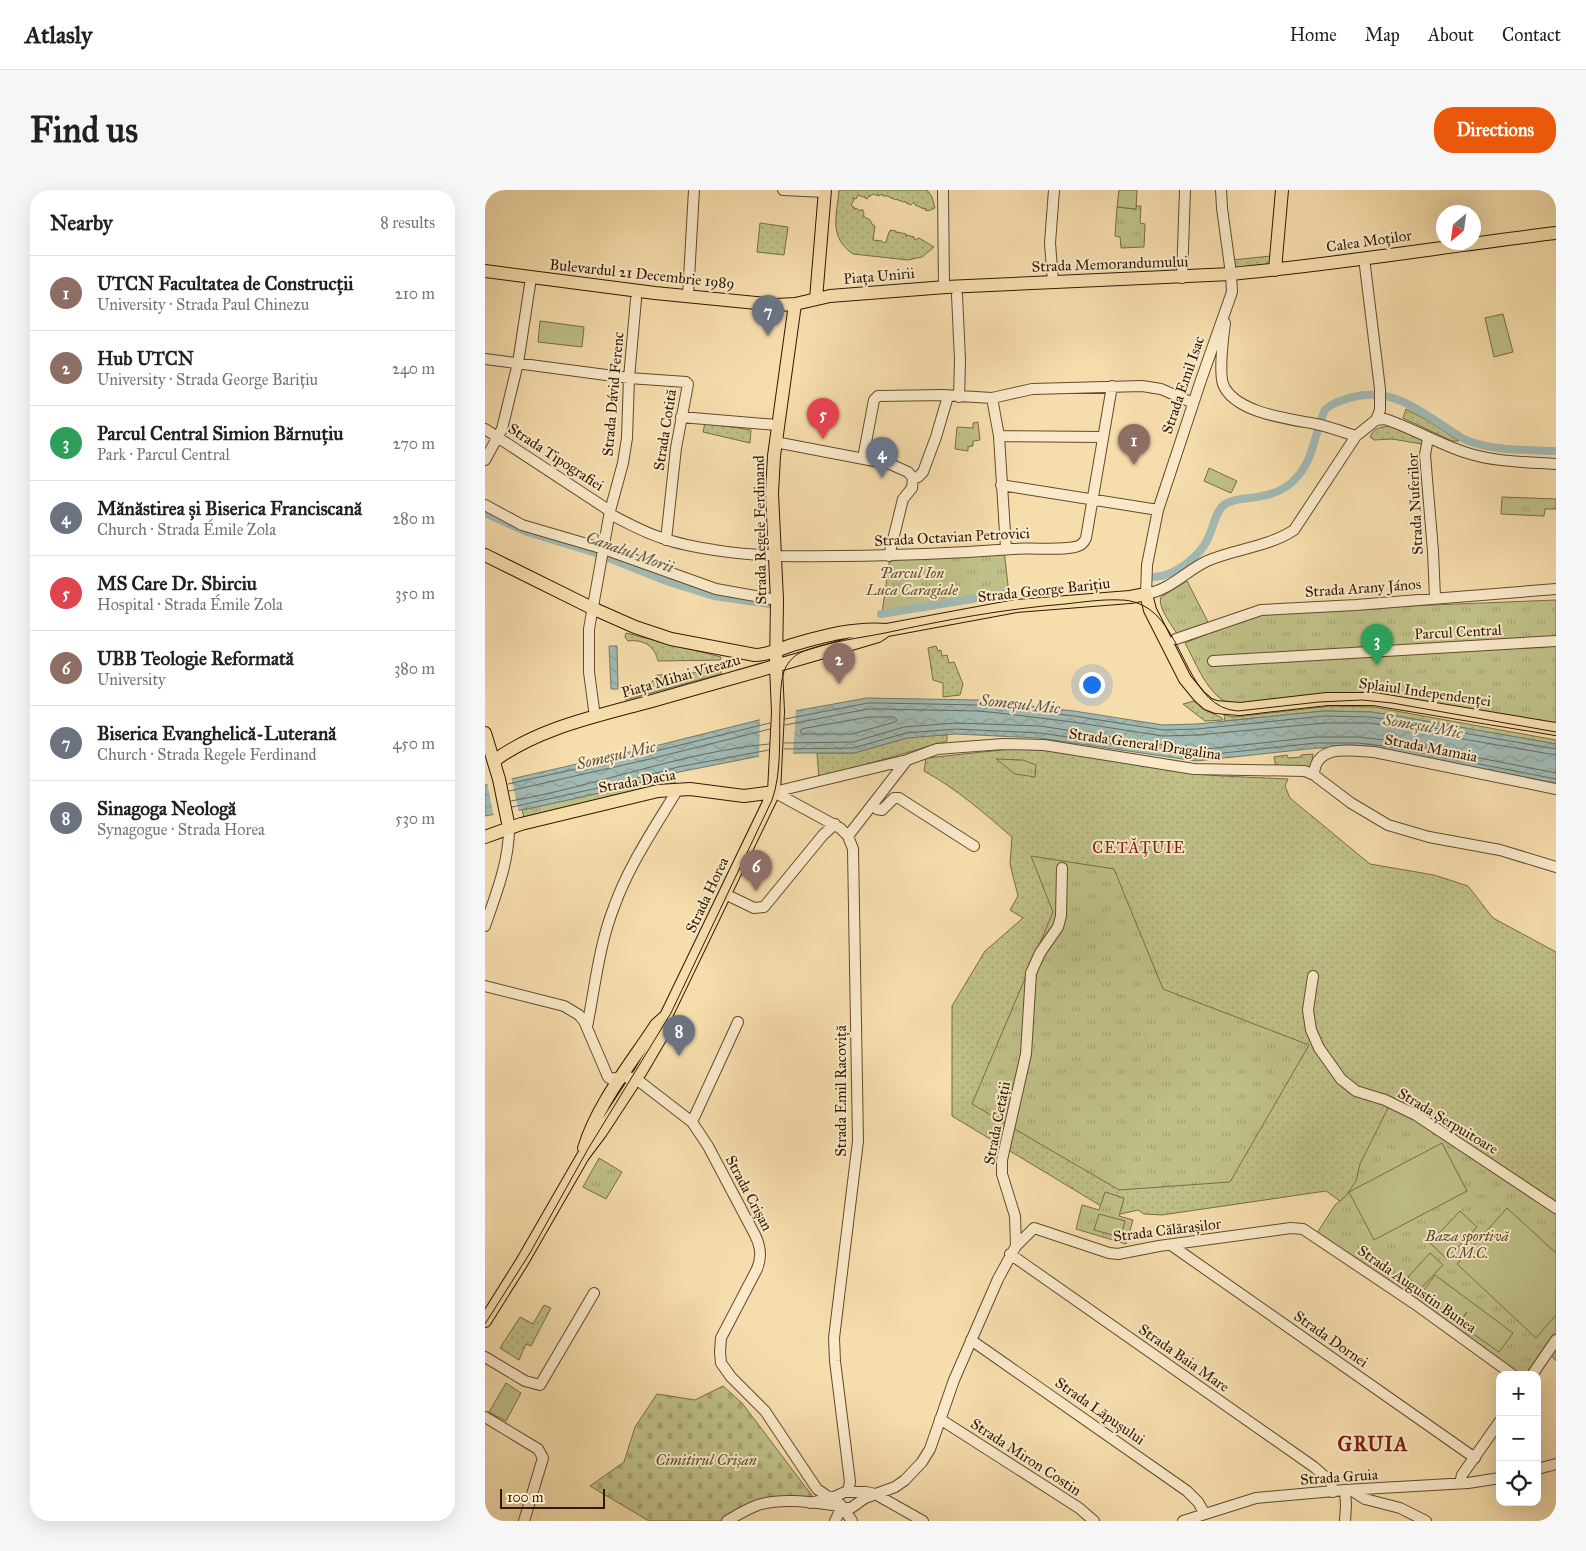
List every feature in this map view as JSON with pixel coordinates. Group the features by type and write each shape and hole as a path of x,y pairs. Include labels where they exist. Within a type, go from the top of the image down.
{"main road":[{"path":"1275,270 1282,190"},
{"path":"817,298 825,191"},
{"name":"Calea Moților","path":"1275,270 1556,233"},
{"name":"Strada Memorandumului","path":"945,287 1182,278 1275,270"},
{"name":"Bulevardul 21 Decembrie 1989","path":"485,271 688,296 776,305 795,304"},
{"name":"Piața Unirii","path":"795,304 817,298 945,287"},
{"name":"Strada Regele Ferdinand","path":"776,667 777,600 773,493 775,442 795,304"},
{"name":"Piața Mihai Viteazu","path":"485,555 635,627 671,639 749,655 761,655 777,650"},
{"name":"Strada George Barițiu","path":"777,650 846,632 876,629 887,630 1016,606 1130,597 1146,594"},
{"name":"Strada Emil Isac","path":"1146,594 1151,610 1190,686 1208,704 1229,709"},
{"name":"Strada George Barițiu","path":"776,667 878,636 887,630"},
{"name":"Piața Mihai Viteazu","path":"489,764 513,748 537,736 595,717 776,667"},
{"name":"Strada Horea","path":"485,1321 522,1262 583,1156 637,1079 665,1030 667,1016 774,792 778,712 776,667"},
{"name":"Splaiul Independenței","path":"1229,709 1327,699 1374,699 1556,729"},
{"path":"485,733 489,764 499,779 508,822"},
{"name":"Strada Dacia","path":"485,837 508,822 521,824 644,794 678,789 702,790 744,796 774,792"},
{"name":"Strada Horea","path":"583,1156 592,1124 655,1025 667,1016"}],"street":[{"path":"688,296 694,190"},
{"path":"783,190 825,191"},
{"path":"943,190 945,287"},
{"path":"1053,282 1050,243 1054,190"},
{"path":"1182,278 1185,190"},
{"name":"Strada Emil Isac","path":"1146,594 1146,570 1158,510 1232,292 1221,190"},
{"path":"1364,258 1381,400 1376,420"},
{"path":"485,460 499,437 518,363 531,278"},
{"path":"957,295 960,360 959,397"},
{"name":"Strada Dávid Ferenc","path":"593,608 610,512 623,463 627,438 629,378 637,299"},
{"path":"1226,310 1222,363 1223,384 1228,392 1244,404 1255,409 1356,436"},
{"path":"485,359 629,378"},
{"name":"Strada Cotită","path":"629,378 687,382 688,384 681,417 666,540"},
{"path":"863,458 875,397 878,396 992,398 1032,388 1109,386 1153,387 1193,403"},
{"path":"1093,499 1109,386"},
{"path":"913,478 918,477 923,472 948,396"},
{"path":"992,398 999,436 1006,549"},
{"path":"681,417 777,425"},
{"path":"1146,594 1163,588 1206,562 1269,541 1294,530 1356,436 1376,420 1385,418 1428,438 1480,456 1508,461 1556,464"},
{"name":"Strada Tipografiei","path":"485,429 633,527 666,540 724,551 776,555"},
{"path":"999,436 1103,437"},
{"name":"Strada Nuferilor","path":"1428,438 1425,455 1435,598"},
{"path":"775,442 890,464 908,472 913,478 912,488 905,497 889,556"},
{"path":"1001,485 1158,510"},
{"name":"Strada Octavian Petrovici","path":"776,555 889,556 1080,546 1086,538 1093,499"},
{"path":"485,505 522,524 603,553 716,589 777,600"},
{"name":"Strada Arany János","path":"1176,639 1261,610 1556,589"},
{"path":"593,608 589,629 589,672 595,717"},
{"name":"Parcul Central","path":"1213,660 1556,641"},
{"name":"Strada General Dragalina","path":"774,792 907,760 927,752 947,748 1024,744 1044,745 1194,769 1305,771 1314,775 1351,803 1388,824 1429,837 1499,850 1556,867"},
{"name":"Strada Mamaia","path":"1314,775 1314,767 1317,760 1324,754 1329,752 1357,751 1374,752 1556,789"},
{"path":"774,792 835,824 848,836 907,760"},
{"path":"803,807 799,796 802,788 806,785"},
{"path":"587,1027 601,952 613,907 638,856 678,789"},
{"path":"873,805 877,809 882,810 894,798 899,798 974,846"},
{"path":"485,926 505,865 508,850 508,822"},
{"path":"725,894 754,908 764,907 823,835 835,824"},
{"name":"Strada Emil Racoviță","path":"847,1506 839,1500 850,1482 834,1350 858,1140 854,867 853,850 848,836"},
{"name":"Strada Cetății","path":"847,1506 895,1487 915,1471 930,1449 971,1340 1013,1250 1016,1220 1002,1174 1002,1160 1026,1054 1031,972 1040,953 1057,927 1061,916 1061,868"},
{"name":"Strada Șerpuitoare","path":"1313,976 1308,1010 1311,1030 1319,1048 1341,1079 1356,1091 1385,1100 1417,1115 1556,1208"},
{"path":"485,986 564,1006 579,1015 587,1027 607,1076 611,1079 622,1077 637,1079"},
{"path":"692,1122 738,1022"},
{"name":"Strada Crișan","path":"637,1079 692,1122 708,1146 755,1235 760,1250 760,1262 757,1269 721,1338 721,1363 731,1377 765,1412 817,1489 827,1496 843,1494"},
{"name":"Strada Călărașilor","path":"1016,1220 1034,1228 1109,1253 1118,1254 1291,1228 1303,1229"},
{"path":"1013,1250 1034,1228"},
{"name":"Strada Augustin Bunea","path":"1303,1229 1415,1304 1507,1371"},
{"name":"Strada Dornei","path":"1171,1245 1475,1458"},
{"name":"Strada Baia Mare","path":"1013,1250 1314,1467 1331,1482 1333,1492"},
{"path":"485,1357 525,1381 540,1385 594,1293"},
{"name":"Strada Lăpușului","path":"971,1340 1187,1491 1198,1502 1205,1514"},
{"path":"1535,1371 1556,1340"},
{"path":"485,1417 538,1449 543,1458 524,1521"},
{"name":"Strada Miron Costin","path":"940,1419 1079,1508 1094,1521"},
{"path":"1460,1483 1462,1475 1496,1427"},
{"path":"1541,1468 1556,1464"},
{"name":"Strada Gruia","path":"1183,1521 1257,1498 1460,1483 1496,1478"},
{"path":"1345,1521 1348,1490 1365,1500 1400,1508 1426,1521"},
{"name":"Strada Cetății","path":"810,1503 843,1494 866,1492 875,1494"},
{"path":"835,1521 856,1498 843,1494"},
{"path":"875,1494 923,1521"},
{"path":"727,1521 741,1512 758,1505 770,1503 810,1503 847,1506 853,1512 856,1521"},
{"path":"847,1506 852,1521"}],"green space":[{"path":"839,190 927,190 932,197 935,208 928,211 925,210 926,208 915,205 914,202 911,205 905,201 896,200 882,194 879,196 878,194 877,196 874,194 869,195 867,199 865,196 858,195 856,199 853,198 854,200 851,205 855,208 854,210 856,208 860,211 863,210 863,216 875,226 873,240 886,242 890,230 906,234 906,237 907,235 914,237 915,240 919,238 934,247 922,257 908,260 853,254 845,247 837,233 836,217"},
{"path":"1119,190 1137,190 1136,209 1117,207"},
{"path":"1136,206 1141,206 1140,223 1145,224 1144,247 1121,248 1120,237 1115,236 1117,207 1135,209"},
{"path":"760,223 788,227 784,255 757,252"},
{"path":"1271,256 1271,264 1234,268 1232,260"},
{"path":"1503,314 1513,352 1494,357 1485,318"},
{"path":"540,321 584,327 582,347 538,342"},
{"path":"1406,409 1459,441 1452,441 1403,418"},
{"path":"978,422 980,440 973,441 973,446 968,447 968,451 955,449 957,427 973,428 973,423"},
{"path":"705,423 751,430 750,443 703,432"},
{"path":"1391,426 1424,441 1422,444 1392,439 1374,440 1370,437 1376,429"},
{"path":"1209,468 1237,481 1231,493 1204,481"},
{"path":"1502,497 1556,499 1556,509 1545,509 1544,516 1501,514"},
{"name":"Parcul Ion Luca Caragiale","path":"1004,550 1009,594 882,613 890,557"},
{"path":"1187,581 1210,626 1179,637 1166,617 1160,601 1161,597"},
{"path":"1556,600 1556,726 1402,698 1230,703 1215,694 1200,673 1185,643 1261,612"},
{"path":"626,633 721,657 721,659 658,661 651,648 643,642 628,641 625,637"},
{"path":"936,646 938,651 941,650 942,656 947,655 949,663 954,662 963,684 960,695 943,697 943,683 933,680 928,648"},
{"path":"721,671 721,674 625,700 627,689 645,687 657,675"},
{"path":"1194,701 1203,709 1223,720 1205,721 1183,704"},
{"path":"1331,706 1374,707 1556,740 1556,744 1371,712 1324,711 1225,721 1224,715 1234,717"},
{"path":"947,735 947,741 819,778 817,753 854,753 907,738"},
{"path":"1034,748 1196,774 1288,779 1285,786 1290,798 1370,864 1434,875 1468,886 1493,918 1556,952 1556,1361 1552,1356 1326,1191 1162,1215 1144,1214 1138,1210 1116,1215 952,1116 952,1006 985,951 1023,918 1010,910 1018,896 1010,864 1012,837 959,793 924,771 926,758"},
{"path":"1313,754 1311,768 1276,767 1274,757 1287,755 1288,758 1301,757 1301,755"},
{"path":"996,759 1023,760 1036,765 1035,777 1015,774"},
{"path":"674,774 675,783 524,817 522,810 617,789"},
{"path":"1031,856 1114,869 1163,989 1309,1045 1230,1182 1119,1190 972,1104 1053,912"},
{"name":"Baza sportivă C.M.C.","path":"1391,1102 1556,1208 1556,1340 1535,1371 1506,1371 1315,1236 1335,1205 1346,1196 1356,1181 1360,1164"},
{"path":"1442,1143 1467,1191 1374,1240 1349,1192"},
{"path":"599,1158 622,1172 606,1199 583,1187"},
{"path":"1105,1192 1124,1198 1119,1216 1133,1220 1126,1244 1076,1229 1082,1205 1099,1210"},
{"path":"1507,1208 1556,1253 1556,1315 1536,1338 1457,1264"},
{"path":"1460,1211 1477,1227 1447,1259 1430,1243"},
{"path":"1099,1214 1125,1221 1121,1237 1094,1230"},
{"path":"1430,1253 1443,1265 1420,1289 1408,1277"},
{"path":"1435,1275 1513,1333 1499,1352 1459,1324 1467,1312 1459,1323 1421,1294"},
{"path":"544,1305 551,1308 531,1346 526,1344 519,1360 500,1348 520,1317 533,1324"},
{"path":"506,1383 521,1393 506,1421 489,1412"},
{"name":"Cimitirul Crișan","path":"723,1386 742,1403 813,1497 756,1502 721,1521 649,1521 590,1486 624,1462 635,1427 657,1394 695,1400"}],"water":[{"path":"609,646 617,646 618,689 611,689"},
{"name":"Someșul Mic","path":"867,698 978,700 1074,711 1163,725 1197,724 1324,711 1371,712 1556,744 1556,785 1358,748 1317,748 1196,761 1039,738 956,734 907,738 854,753 796,753 760,756 679,772 617,789 532,808 485,816 485,785 647,748 795,711"}],"pier":[{"path":"796,709 793,756 759,759 760,717"},
{"path":"511,776 519,813 494,817 487,782"}],"waterway":[{"name":"Canalul Morii","path":"1153,577 1170,573 1194,557 1205,543 1217,515 1224,505 1235,500 1274,493 1293,481 1303,470 1307,462 1325,410 1333,404 1349,398 1362,395 1387,396 1420,411 1468,441 1489,447 1556,451"},
{"name":"Canalul Morii","path":"485,513 527,532 596,553 669,582 714,596 769,604"},
{"name":"Canalul Morii","path":"881,614 1009,593"}],"tram line":[{"path":"485,1324 530,1253 588,1149 671,1013 772,800 779,766 782,677 789,662 800,653 833,643 975,616 1020,609 1107,600 1125,600 1146,607 1161,620 1198,684 1208,697 1222,707 1238,711 1319,702 1362,700 1392,703 1556,732"}],"place":[{"name":"Biserica Evanghelică-Luterană","path":"768,336"},
{"name":"MS Care Dr. Sbirciu","path":"823,439"},
{"name":"UTCN Facultatea de Construcții","path":"1134,465"},
{"name":"Mănăstirea și Biserica Franciscană","path":"882,478"},
{"name":"Parcul Central Simion Bărnuțiu","path":"1377,665"},
{"name":"Hub UTCN","path":"839,684"},
{"name":"UBB Teologie Reformată","path":"756,891"},
{"name":"Sinagoga Neologă","path":"679,1056"}],"district":[{"name":"CETĂȚUIE","path":"1139,847"},
{"name":"GRUIA","path":"1373,1444"}]}
